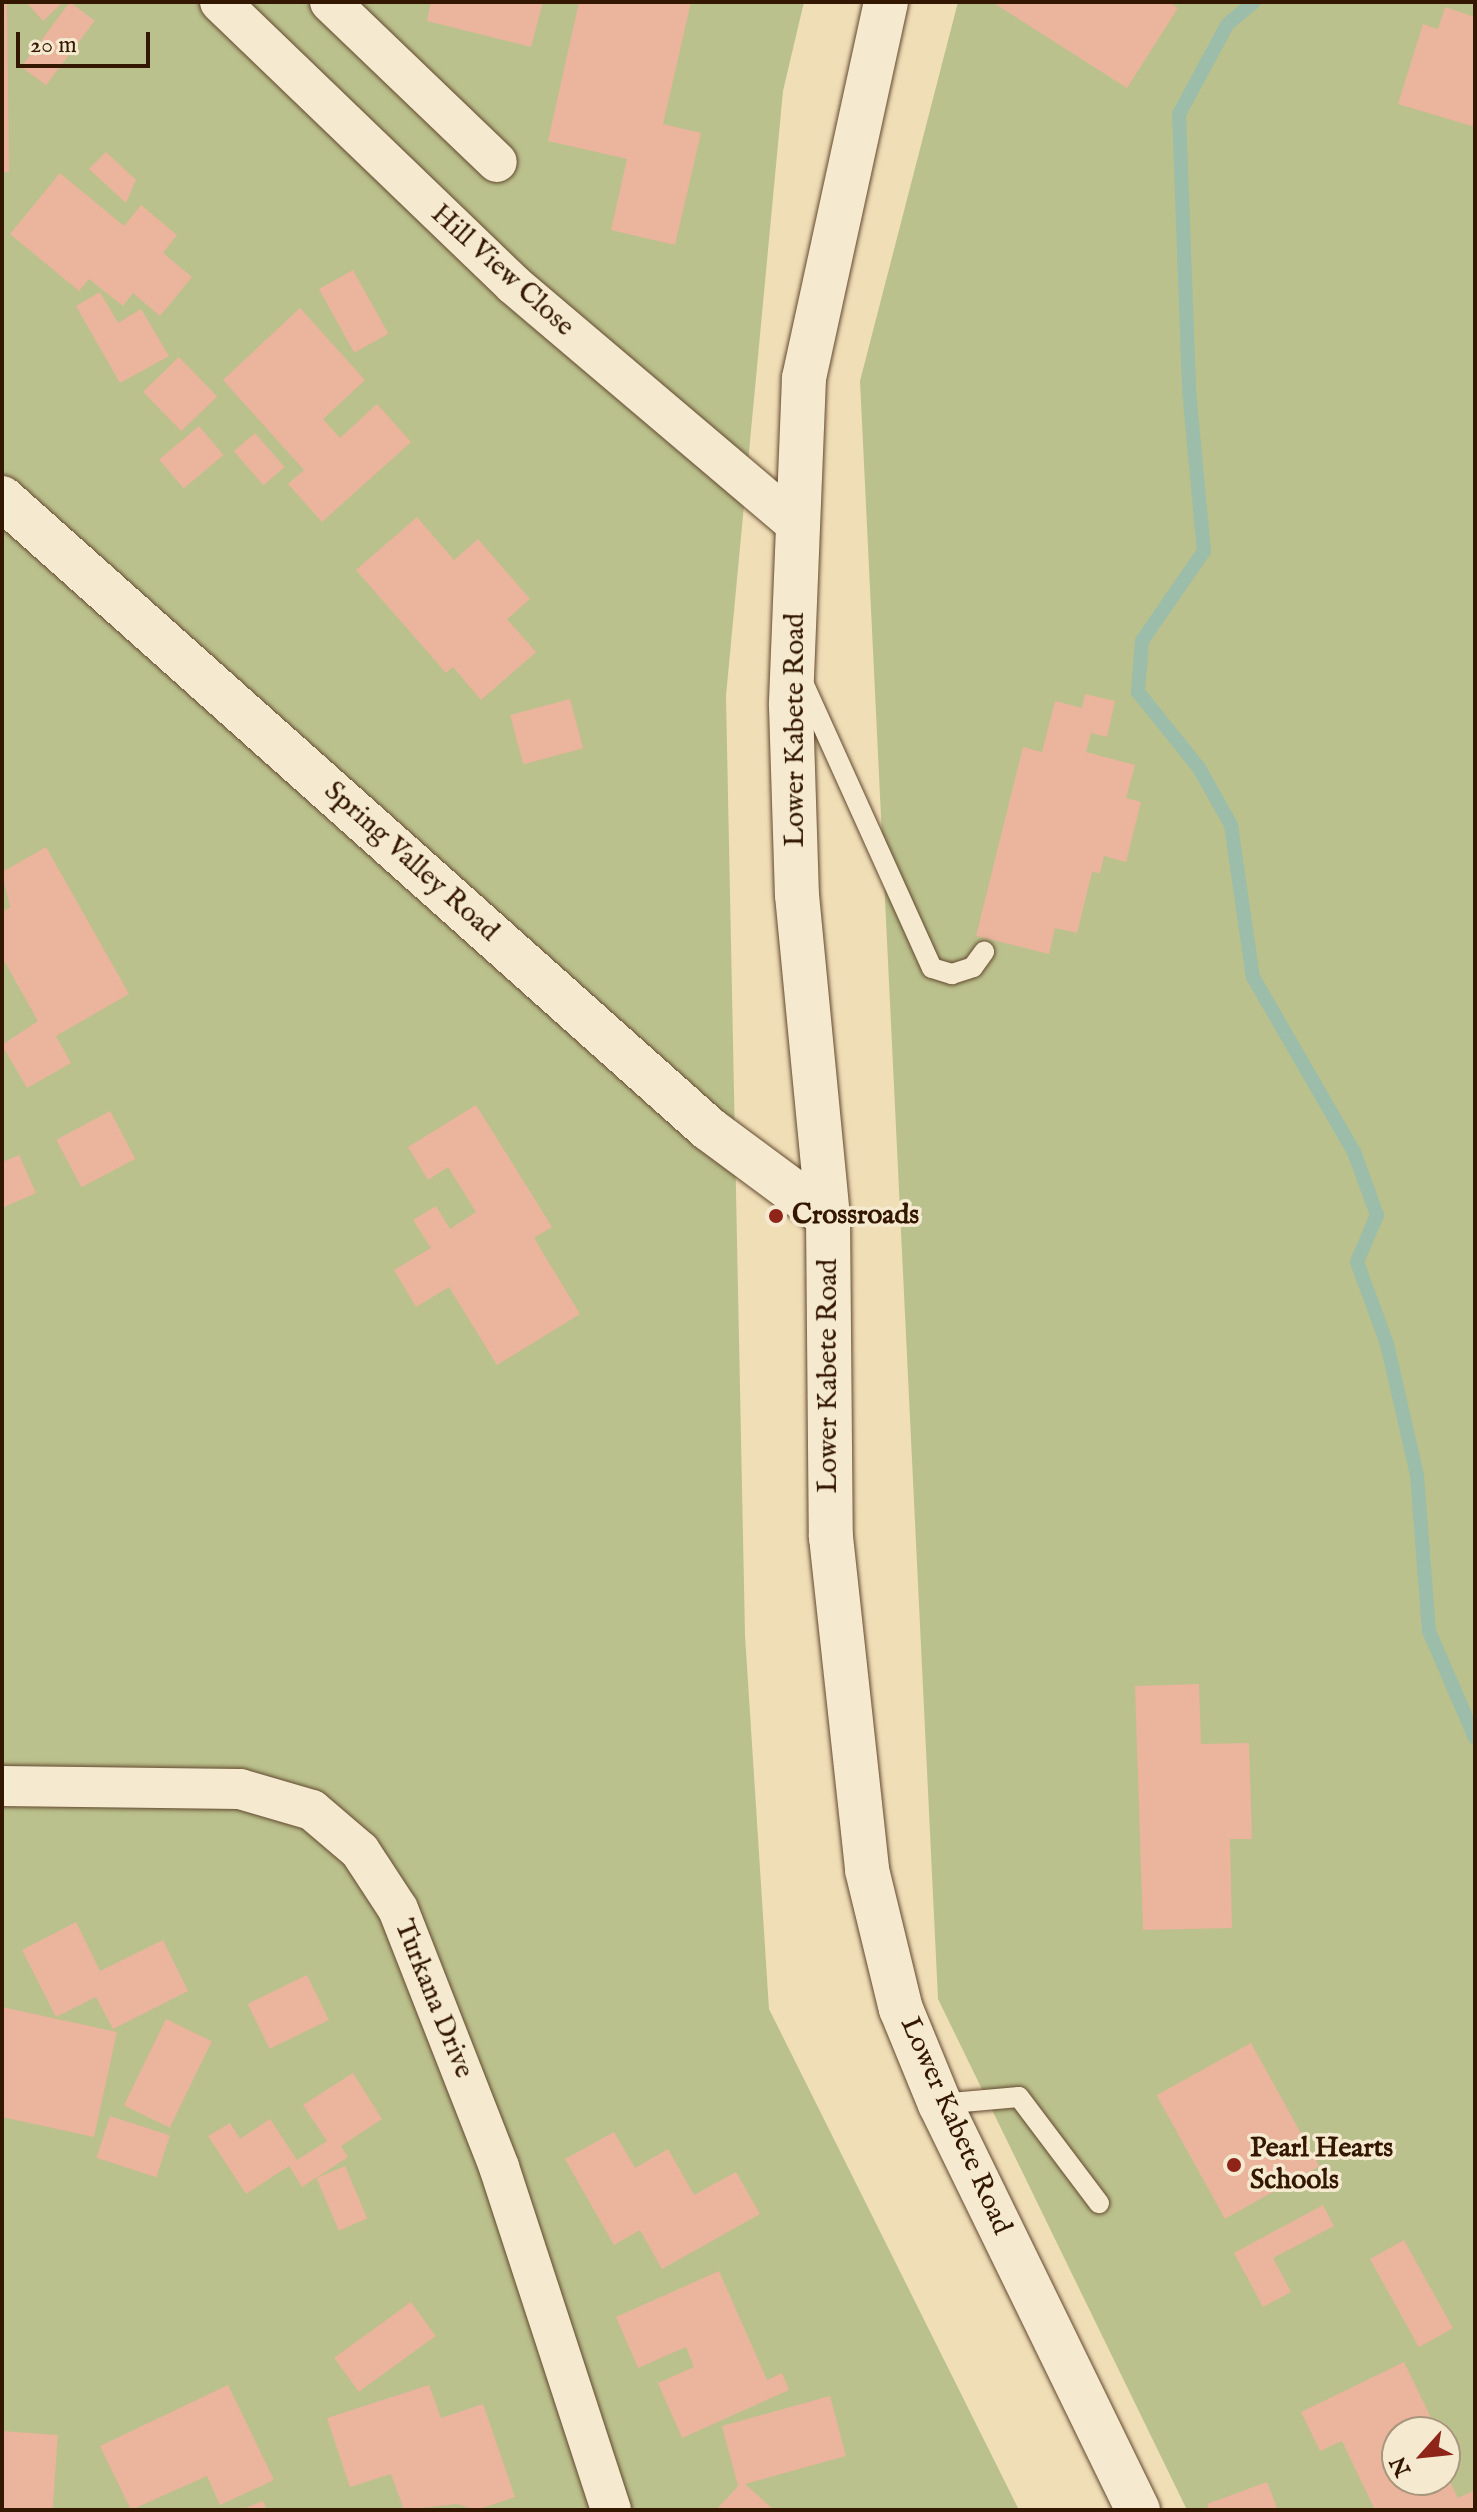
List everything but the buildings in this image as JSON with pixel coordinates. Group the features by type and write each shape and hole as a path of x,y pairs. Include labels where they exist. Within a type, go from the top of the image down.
{"main road":[{"name":"Lower Kabete Road","path":"886,2 804,378 793,660 797,895 828,1217 831,1537 867,1870 901,2009 940,2104 1138,2510"},
{"name":"Spring Valley Road","path":"6,509 719,1138 828,1217"}],"street":[{"name":"Hill View Close","path":"220,2 514,285 798,526"},
{"path":"330,2 497,162"},
{"name":"Turkana Drive","path":"2,1786 240,1789 312,1810 360,1851 398,1909 499,2167 611,2510"}],"lane":[{"path":"793,660 932,968 952,974 973,967 984,952"},
{"path":"940,2104 1019,2097 1099,2203"}],"green space":[{"path":"2,2 804,2 783,91 726,696 745,1635 769,2009 1019,2510 2,2510"},
{"path":"958,2 1475,2 1475,2510 1187,2510 938,1999 860,381"}],"waterway":[{"path":"1254,2 1227,25 1179,114 1189,390 1204,551 1142,641 1138,692 1199,768 1231,825 1253,977 1354,1152 1377,1215 1357,1262 1387,1344 1417,1475 1429,1631 1475,1738"}],"place":[{"name":"Crossroads","path":"776,1216"},
{"name":"Pearl Hearts Schools","path":"1234,2165"}]}
